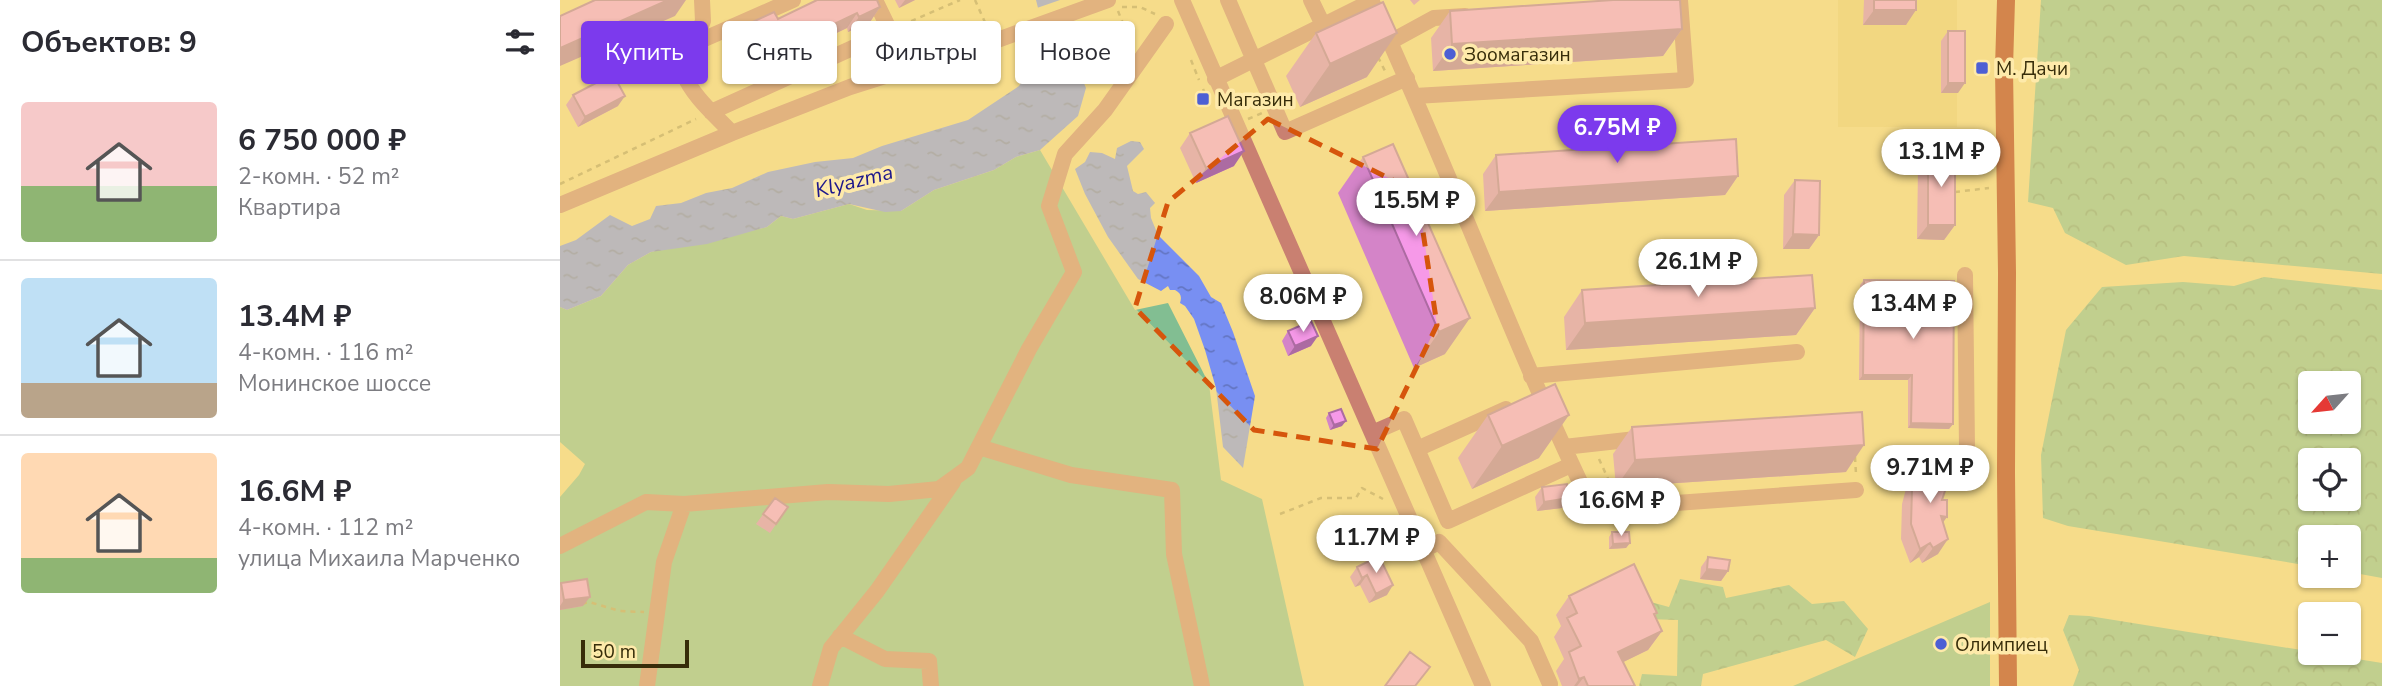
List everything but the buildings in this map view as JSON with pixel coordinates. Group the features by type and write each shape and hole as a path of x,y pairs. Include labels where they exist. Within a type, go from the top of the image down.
{"main road":[{"path":"2006,0 2004,68 2008,686"}],"street":[{"path":"702,0 703,21"},
{"path":"708,37 793,0"},
{"path":"875,0 885,21"},
{"path":"1001,34 1108,0"},
{"path":"1182,0 1372,433 1398,505 1423,550 1483,686"},
{"path":"1228,0 1285,132 1407,78"},
{"path":"1311,0 1322,25"},
{"path":"1216,79 1371,1 1415,96 1531,376 1593,509 1856,490"},
{"path":"1415,96 1686,80 1676,1"},
{"path":"1390,42 1434,18 1475,15"},
{"path":"560,546 646,502 684,504 828,492 889,494 939,489 968,468 1029,349 1074,272 1049,206 1065,154 1105,110 1166,24"},
{"path":"711,112 851,49"},
{"path":"688,84 705,107 732,133"},
{"path":"560,205 858,84"},
{"path":"1965,275 1967,448"},
{"path":"1531,376 1797,352"},
{"path":"1417,449 1540,393"},
{"path":"1372,433 1404,419 1448,521 1571,465"},
{"path":"1564,447 1660,437"},
{"path":"979,447 1071,475 1172,490 1174,554 1202,686"},
{"path":"820,686 831,648 877,591 956,477"},
{"path":"647,686 664,562 684,504"},
{"path":"1423,550 1440,542 1531,641 1550,684"},
{"path":"841,636 885,659 929,661 931,686"}],"path":[{"path":"913,21 960,0"},
{"path":"975,0 984,21"},
{"path":"1122,21 1117,8 1140,7 1154,13 1166,24"},
{"path":"1190,59 1210,105"},
{"path":"560,184 711,112"},
{"path":"1955,192 2006,186"},
{"path":"1591,443 1620,505"},
{"path":"1855,454 1856,490"},
{"path":"1280,514 1321,498 1356,498 1362,488 1398,505"},
{"path":"580,604 589,602 620,611 657,612"}],"highlighted area":[{"path":"1268,119 1417,192 1437,325 1377,449 1254,430 1135,308 1168,202"}],"shaded area":[{"path":"1838,0 1957,0 1957,127 1838,127"}],"green space":[{"path":"2041,0 2382,0 2382,274 2184,256 2126,265 2065,233 2053,208 2028,202"},
{"path":"1040,150 1135,310 1168,303 1209,384 1221,480 1262,499 1304,686 560,686 560,497 585,464 560,442 560,307 567,310 601,296 628,265 651,252 767,227 781,216 793,219 849,204 867,210 901,211 934,190 994,170 1016,157"},
{"path":"2264,277 2382,290 2382,578 2361,574 2361,525 2298,525 2298,564 2068,526 2043,518 2041,455 2066,330 2102,287 2183,282 2234,286"},
{"path":"1680,579 1723,587 1726,598 1789,585 1812,604 1844,601 1868,629 1855,657 1826,640 1703,674 1701,686 1639,686 1642,674 1677,676 1678,620 1646,619 1647,601 1669,607"},
{"name":"Олимпиец","path":"1990,602 1990,686 1793,686"},
{"path":"2069,615 2089,616 2298,650 2298,665 2361,665 2361,660 2382,663 2382,686 2073,686 2079,670 2063,630"}],"water":[{"path":"1036,0 1073,0 1078,21 1041,21"},
{"name":"Klyazma","path":"1084,84 1086,88 1078,116 1040,150 1016,157 994,170 934,190 901,211 885,212 849,204 793,219 781,216 767,227 707,244 651,252 628,265 601,296 567,310 560,307 560,246 576,240 610,215 632,226 650,219 656,206 681,203 706,193 732,188 768,172 815,162 853,158 882,146 968,120 1019,86"},
{"path":"1131,141 1140,142 1144,149 1127,166 1133,191 1138,194 1146,192 1155,203 1150,208 1158,235 1199,276 1211,297 1221,303 1255,396 1243,468 1223,447 1216,388 1194,319 1180,303 1177,291 1170,290 1168,286 1161,291 1138,279 1108,237 1075,169 1085,162 1090,152 1102,153 1115,159 1117,148"}],"pier":[{"path":"1060,0 1077,0 1083,21 1037,21 1034,9"}],"place":[{"name":"Зоомагазин","path":"1450,54"},
{"name":"М. Дачи","path":"1982,68"},
{"name":"Магазин","path":"1203,99"},
{"name":"Олимпиец","path":"1941,644"}]}
